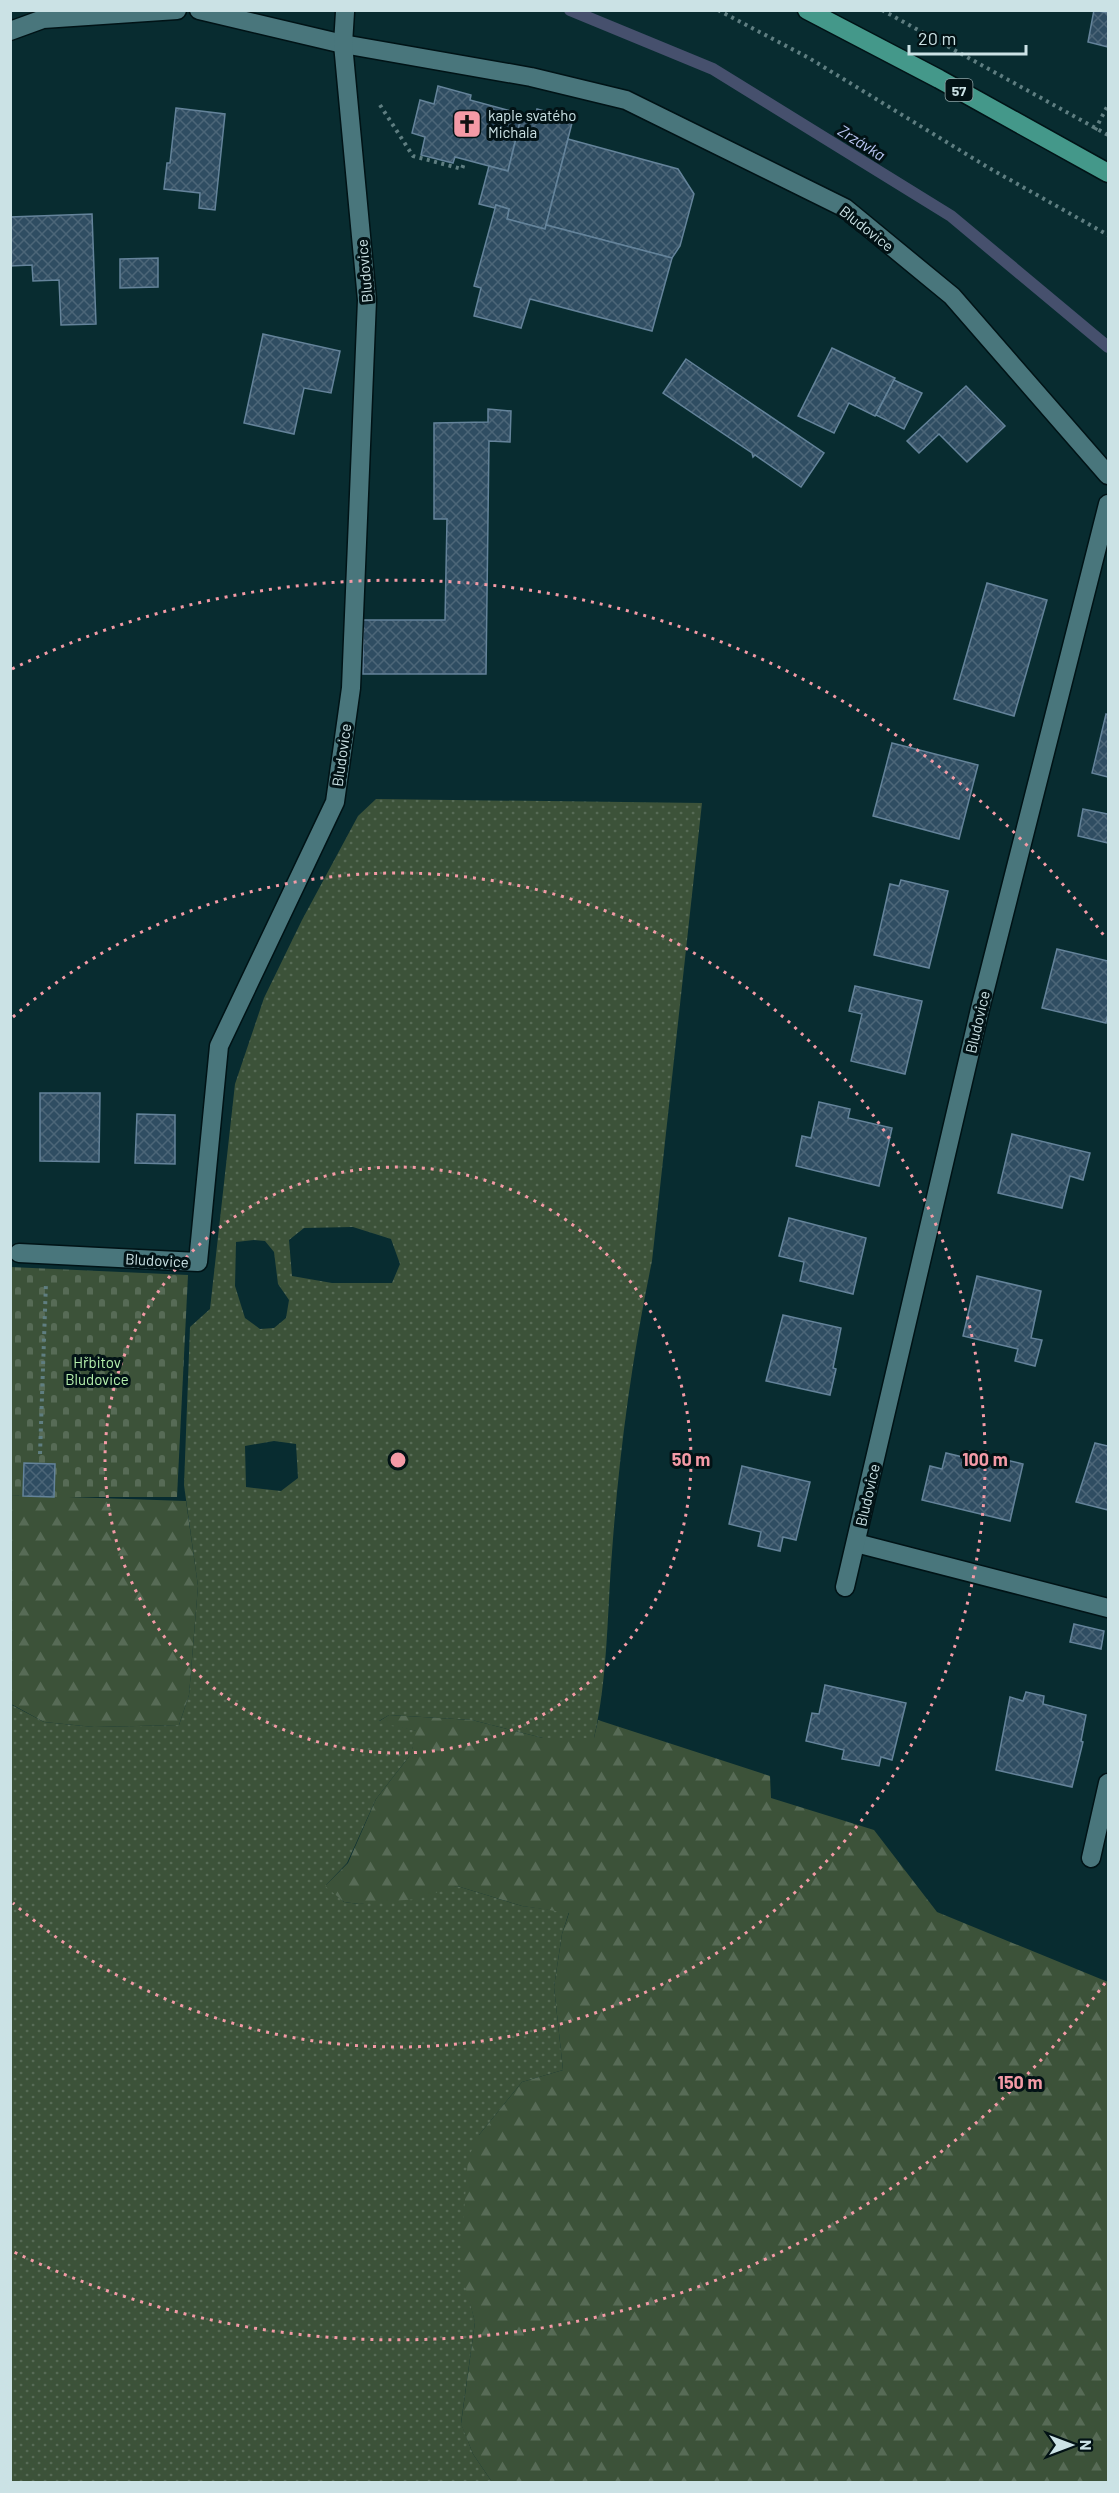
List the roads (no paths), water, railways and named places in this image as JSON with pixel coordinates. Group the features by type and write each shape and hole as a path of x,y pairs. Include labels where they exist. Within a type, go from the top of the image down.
{"main road":[{"name":"57","path":"807,10 939,79 1108,173"}],"street":[{"path":"10,31 43,19 177,10"},
{"name":"Bludovice","path":"199,10 343,44 531,77 626,100 845,208 952,296 1108,475"},
{"name":"Bludovice","path":"19,1253 198,1262 219,1046 335,801 351,688 367,300 343,44 345,12"},
{"name":"Bludovice","path":"845,1587 980,1009 1108,504"},
{"name":"Bludovice","path":"856,1543 1108,1608"},
{"path":"1091,1858 1108,1784"}],"waterway":[{"name":"Zrzávka","path":"570,10 713,69 951,216 1108,347"}],"place":[{"name":"kaple svatého Michala","path":"467,124"}],"park label":[{"name":"Hřbitov Bludovice","path":"97,1370"}]}
